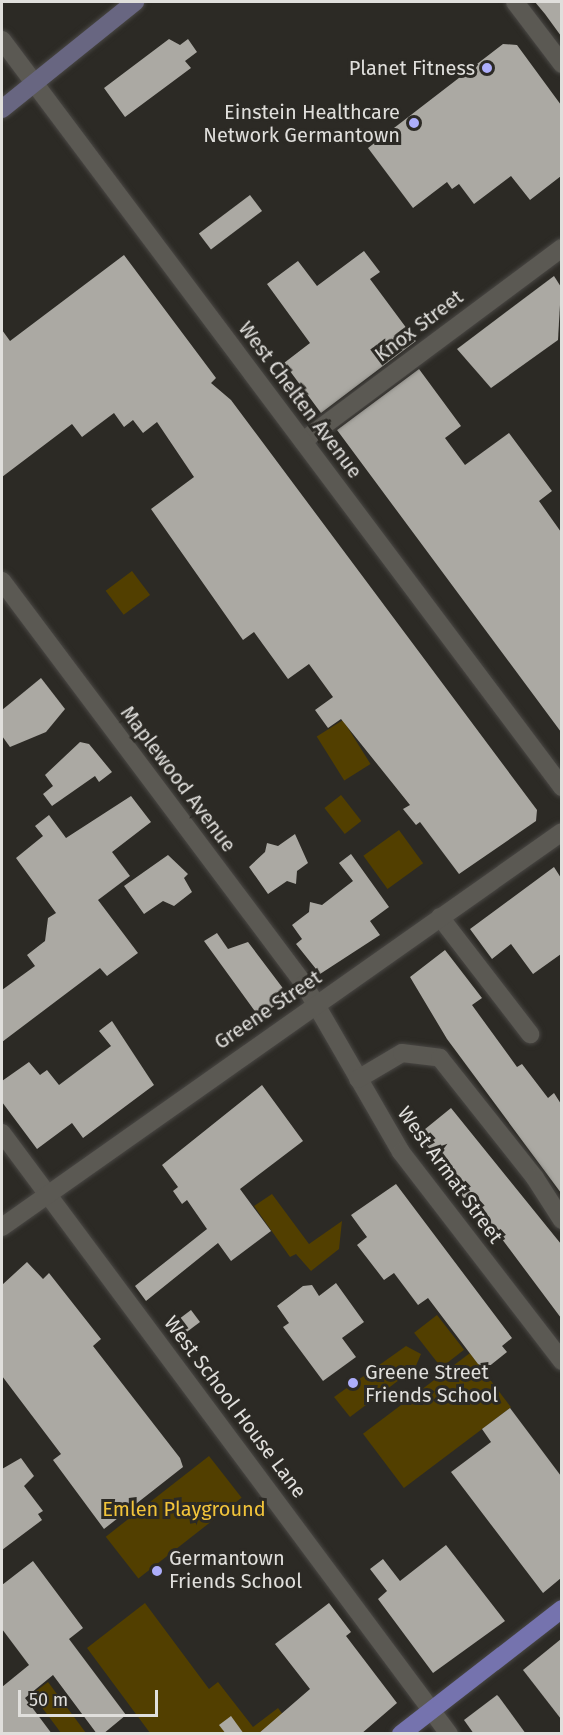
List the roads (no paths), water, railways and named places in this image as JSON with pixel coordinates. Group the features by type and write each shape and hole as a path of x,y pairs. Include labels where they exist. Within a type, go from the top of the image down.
{"main road":[{"path":"2,109 135,2"},
{"path":"401,1734 561,1609"}],"street":[{"path":"515,2 561,64"},
{"name":"West Chelten Avenue","path":"2,40 561,787"},
{"name":"Knox Street","path":"303,441 561,248"},
{"name":"Maplewood Avenue","path":"2,581 317,1004"},
{"name":"Greene Street","path":"2,1227 561,832"},
{"path":"440,917 530,1034"},
{"name":"West Armat Street","path":"317,1004 401,1152 561,1361"},
{"path":"358,1078 402,1053 440,1058 536,1178 561,1220"},
{"name":"West School House Lane","path":"2,1133 433,1709 449,1734"}],"place":[{"name":"Planet Fitness","path":"487,68"},
{"name":"Einstein Healthcare Network Germantown","path":"414,123"},
{"name":"Greene Street Friends School","path":"353,1383"},
{"name":"Germantown Friends School","path":"157,1571"}],"park label":[{"name":"Emlen Playground","path":"184,1509"}]}
